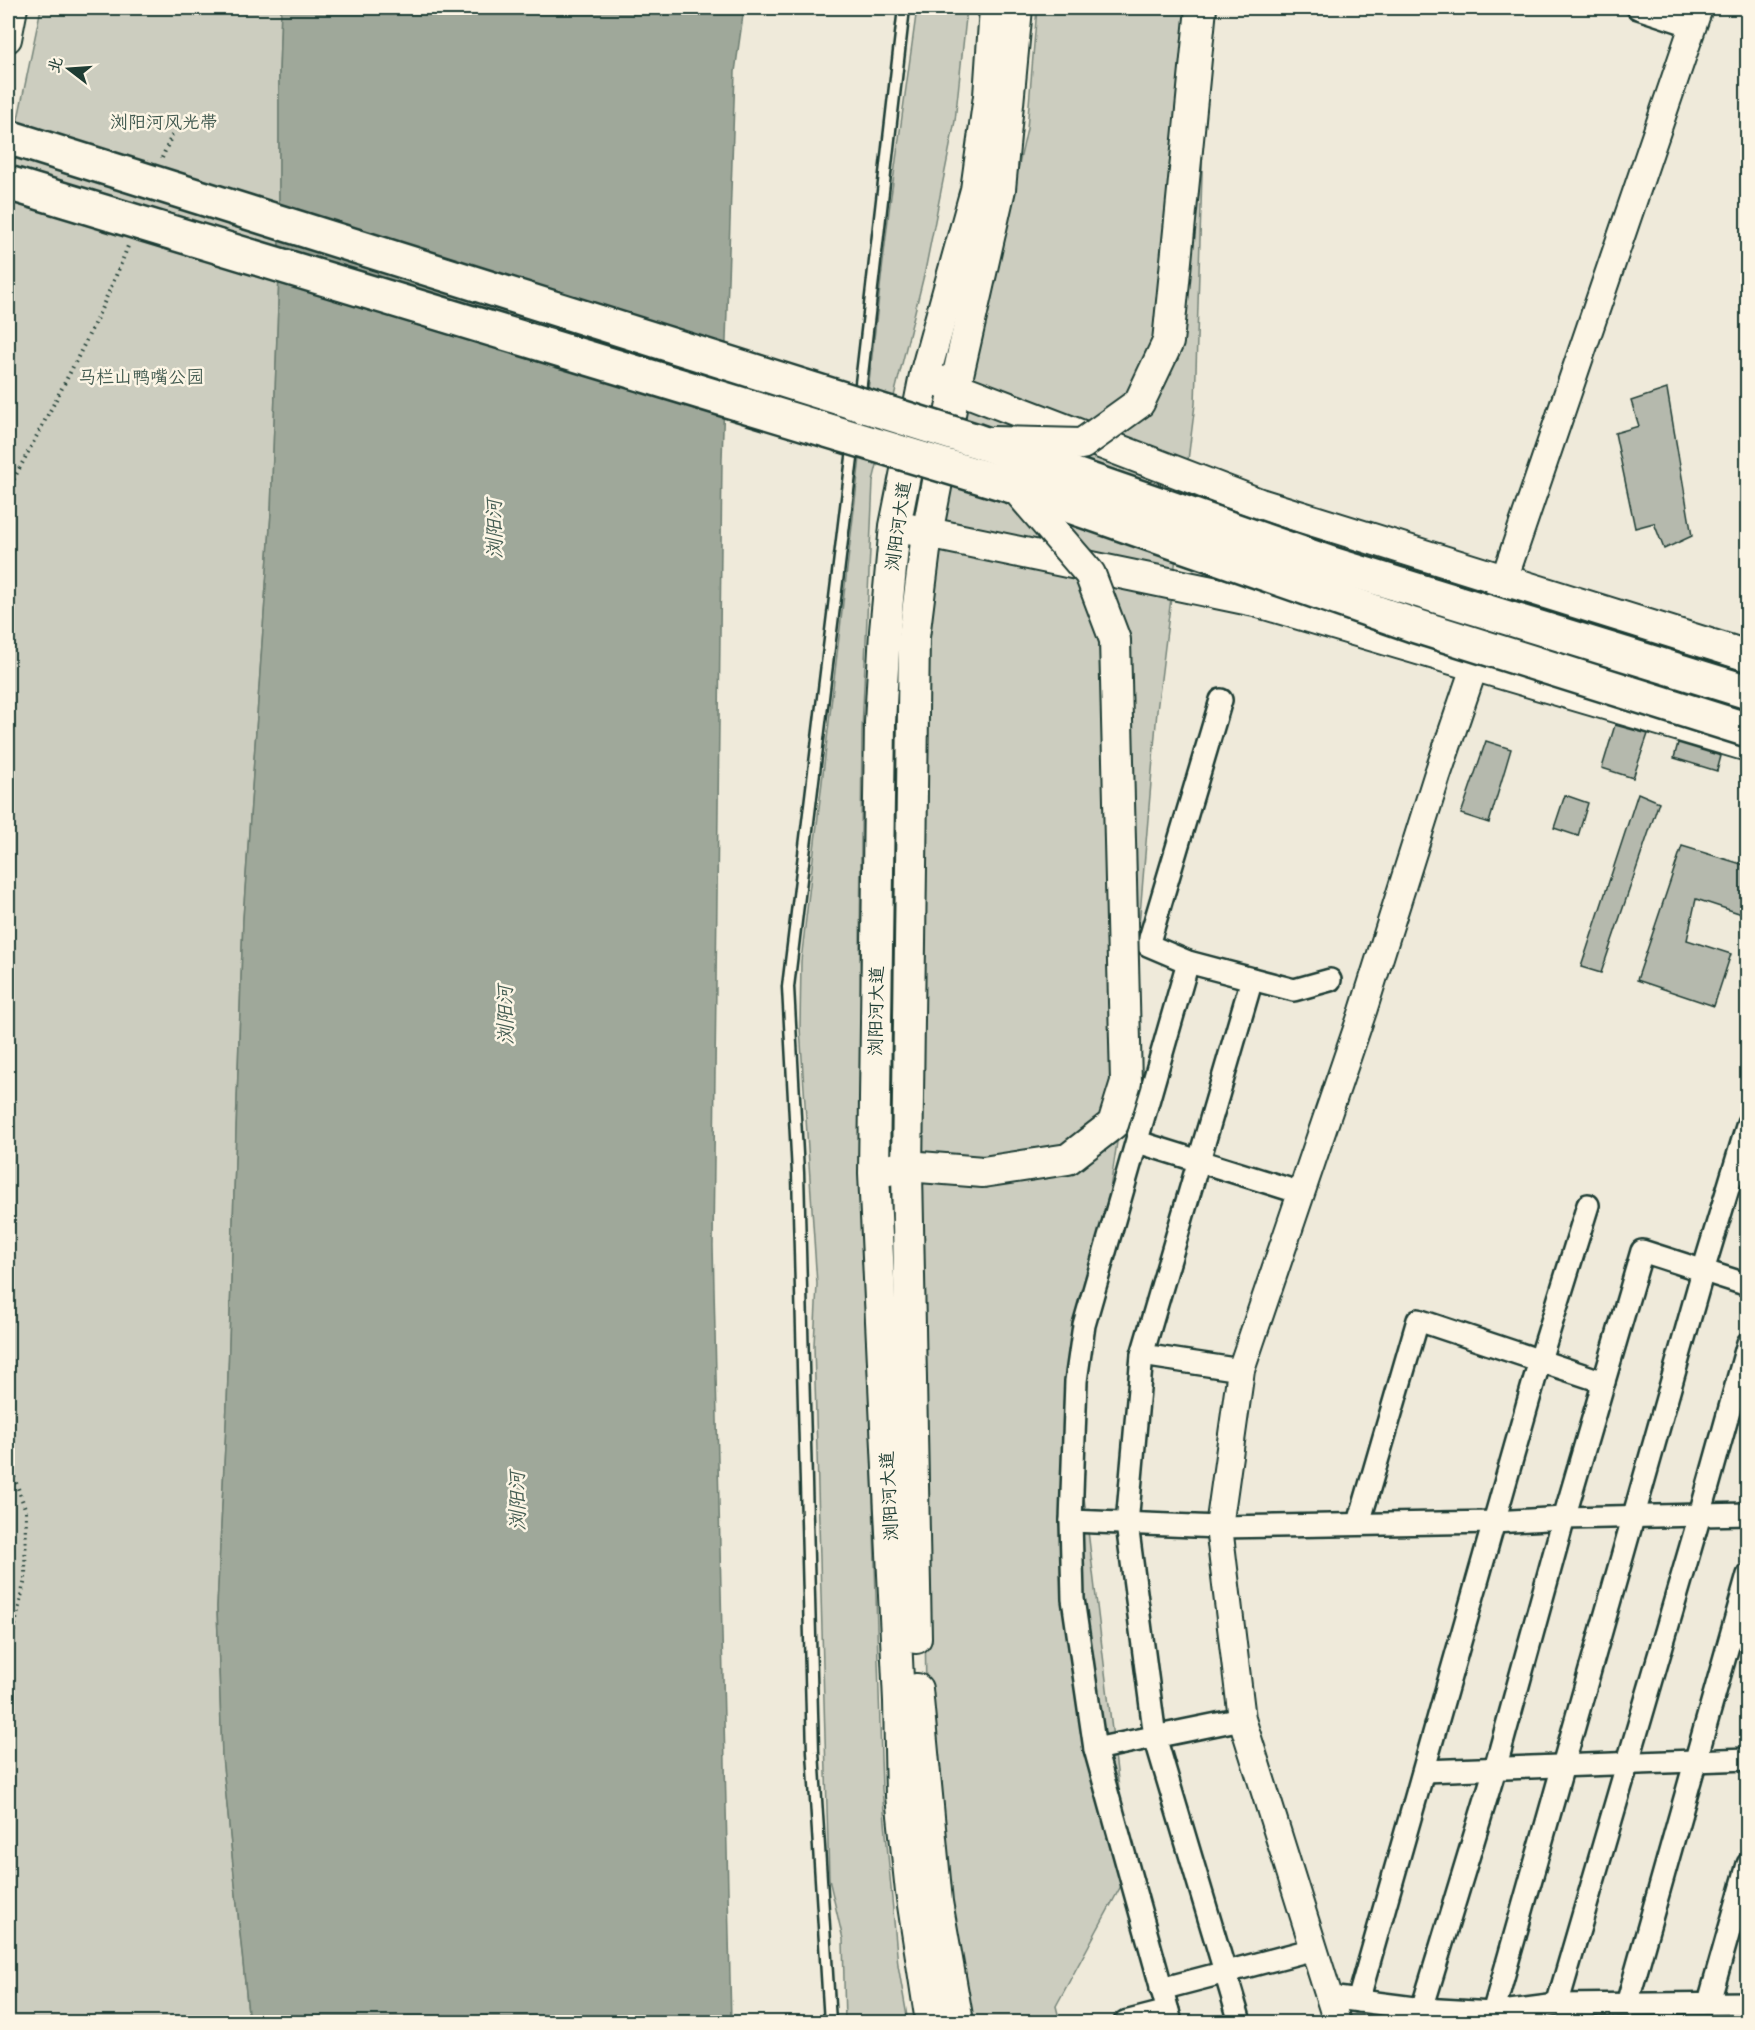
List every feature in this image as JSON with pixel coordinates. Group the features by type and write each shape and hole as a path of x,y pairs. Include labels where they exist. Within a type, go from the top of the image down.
{"highway":[{"path":"8,137 978,441 1332,564 1748,692"},
{"path":"8,183 1015,488 1413,625 1748,730"}],"main road":[{"name":"浏阳河大道","path":"931,2022 911,1892 901,1796 874,1173 880,723 885,631 895,526 925,375 976,190 989,96 995,8"},
{"name":"浏阳河大道","path":"958,2022 937,1902 917,1695 907,1166 914,637 927,534 955,388 1000,189 1017,8"},
{"path":"978,441 1082,444 1138,403 1168,342 1201,8"},
{"path":"925,375 1260,504 1748,656"},
{"path":"874,1173 907,1166 983,1172 1068,1159 1113,1124 1126,1082 1115,640 1090,574 1015,488"},
{"path":"895,526 1255,601 1748,746"}],"street":[{"path":"8,39 14,8"},
{"path":"1337,2022 1242,1719 1219,1527 1241,1370 1363,1011 1437,776 1696,17 1638,8"},
{"path":"1221,700 1148,945 1188,962 1294,990 1330,980"},
{"path":"1125,2022 1169,2017 1095,1749 1073,1599 1071,1521 1076,1381 1084,1325 1188,962"},
{"path":"1240,2022 1155,1737 1127,1524 1142,1355 1252,979"},
{"path":"1493,2013 1703,1271 1748,1123"},
{"path":"1138,1142 1301,1193"},
{"path":"1359,2001 1539,1360 1588,1205"},
{"path":"1422,2009 1495,1769 1564,1518 1642,1251 1748,1285"},
{"path":"1359,1524 1418,1320 1604,1382"},
{"path":"1557,2006 1748,1343"},
{"path":"1142,1355 1241,1370"},
{"path":"1071,1521 1219,1527 1748,1514"},
{"path":"1638,2010 1696,1761 1748,1575"},
{"path":"1095,1749 1242,1719"},
{"path":"1424,1771 1748,1759"},
{"path":"1718,2009 1748,1864"},
{"path":"1161,1989 1314,1949"},
{"path":"1329,1997 1422,2009 1493,2013 1557,2006 1584,2014 1638,2010 1718,2009 1748,2003"}],"lane":[{"path":"858,412 904,8"},
{"path":"830,2022 813,1752 798,1173 788,987 856,423"}],"path":[{"path":"159,166 171,135"},
{"path":"8,490 69,376 114,282 130,240"},
{"path":"8,1460 26,1511 25,1579 8,1657"}],"green space":[{"name":"马栏山鸭嘴公园","path":"41,8 281,8 279,275 271,513 243,919 227,1405 217,1607 222,1756 249,2022 8,2022 8,167"},
{"path":"917,8 967,8 955,121 925,271 873,481 862,731 860,952 870,1403 882,1789 898,1965 908,2022 845,2022 843,1939 829,1879 814,1345 817,1284 800,1028 801,961 889,211"},
{"path":"1037,8 1207,8 1195,404 1157,711 1126,1082 1075,1423 1129,1871 1056,2006 1060,2022 972,2022 927,1788 914,637 1027,129"}],"water":[{"name":"浏阳河","path":"281,8 744,8 735,72 722,459 713,1246 731,2022 249,2022 222,1756 217,1607 227,1405 243,919 271,513 279,275"}],"building":[{"path":"1667,389 1692,536 1664,549 1654,523 1635,528 1615,433 1639,426 1631,401"},
{"path":"1615,725 1648,734 1633,778 1602,768"},
{"path":"1486,741 1511,749 1489,823 1461,814"},
{"path":"1678,743 1721,756 1717,771 1674,758"},
{"path":"1638,793 1659,802 1601,973 1581,967"},
{"path":"1565,795 1588,803 1578,836 1554,828"},
{"path":"1682,846 1748,866 1748,898 1742,914 1696,899 1687,940 1731,954 1714,1006 1637,980"}],"park label":[{"name":"浏阳河风光带","path":"164,122"}]}
